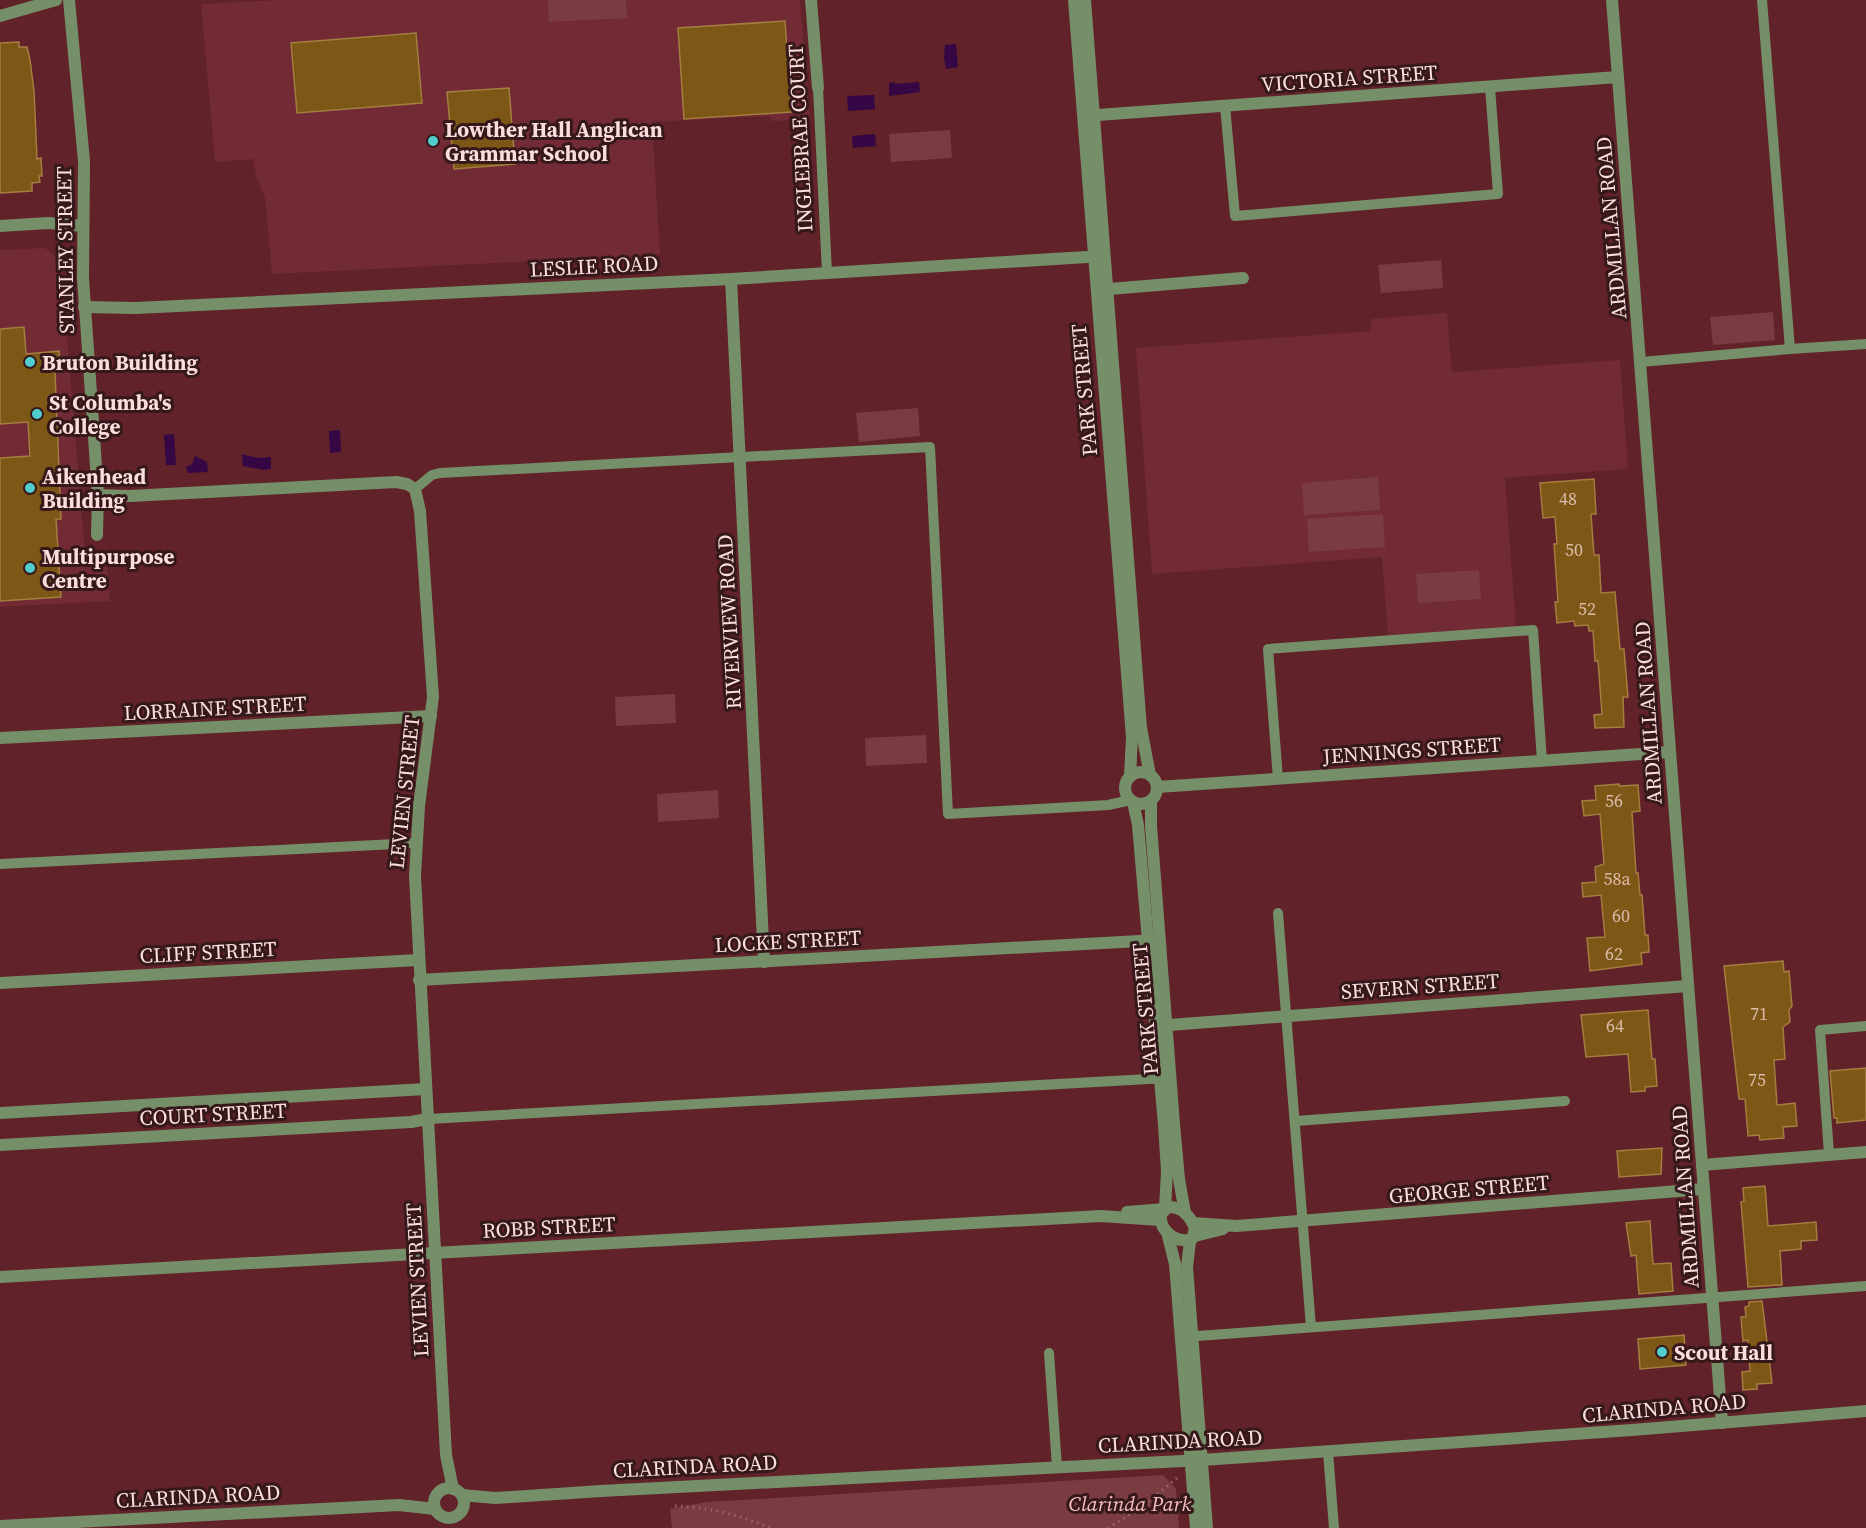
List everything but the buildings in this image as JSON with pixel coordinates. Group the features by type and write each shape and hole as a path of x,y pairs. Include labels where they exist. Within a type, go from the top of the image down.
{"street":[{"path":"0,16 56,0"},
{"name":"STANLEY STREET","path":"69,0 84,161 84,307 98,495 97,535"},
{"name":"INGLEBRAE COURT","path":"811,0 818,88"},
{"name":"PARK STREET","path":"1074,0 1089,116"},
{"name":"PARK STREET","path":"1085,0 1089,116 1099,256 1141,728 1150,775"},
{"name":"ARDMILLAN ROAD","path":"1612,0 1722,1423"},
{"name":"VICTORIA STREET","path":"1089,116 1618,77"},
{"path":"0,226 48,223 83,226"},
{"name":"LESLIE ROAD","path":"84,307 136,308 731,279 1099,256"},
{"name":"RIVERVIEW ROAD","path":"731,279 764,962"},
{"path":"1102,289 1243,279"},
{"name":"PARK STREET","path":"1102,289 1132,737 1130,776"},
{"path":"98,495 130,496 396,482 407,484 415,489"},
{"name":"LEVIEN STREET","path":"415,489 420,511 432,673 431,716 415,843 415,876 449,1508"},
{"name":"LORRAINE STREET","path":"0,738 431,716"},
{"name":"JENNINGS STREET","path":"1157,787 1670,752"},
{"path":"1140,772 1154,778 1157,787 1155,797 1142,804 1132,801 1125,791 1130,776 1140,772"},
{"name":"PARK STREET","path":"1132,801 1138,825 1153,940 1165,1078 1167,1171 1163,1212"},
{"name":"PARK STREET","path":"1151,801 1153,940"},
{"name":"LOCKE STREET","path":"419,980 1153,940"},
{"name":"CLIFF STREET","path":"0,983 418,960"},
{"name":"SEVERN STREET","path":"1161,1026 1688,986"},
{"name":"PARK STREET","path":"1165,1078 1185,1213"},
{"name":"COURT STREET","path":"0,1113 426,1089"},
{"name":"COURT STREET","path":"0,1145 411,1122 428,1119"},
{"path":"1702,1165 1866,1152"},
{"name":"GEORGE STREET","path":"1167,1232 1182,1241 1193,1233 1236,1226 1704,1189"},
{"name":"ROBB STREET","path":"0,1277 1100,1216 1163,1212 1178,1208 1185,1213"},
{"path":"1163,1212 1174,1264 1180,1337 1207,1528"},
{"path":"1185,1213 1193,1233 1187,1267 1194,1336 1196,1528"},
{"name":"CLARINDA ROAD","path":"0,1526 399,1505 449,1508 495,1498 1328,1452 1866,1411"}],"lane":[{"path":"1762,0 1790,349"},
{"path":"1225,106 1235,216 1498,194 1490,87"},
{"name":"INGLEBRAE COURT","path":"818,88 827,273"},
{"path":"1641,362 1866,344"},
{"path":"415,489 432,475 440,473 930,447 948,814 1108,805 1132,801"},
{"path":"1278,778 1268,650 1533,630 1542,761"},
{"path":"0,864 415,843"},
{"path":"1278,913 1311,1327"},
{"path":"1829,1154 1820,1030 1866,1026"},
{"path":"428,1119 1165,1078"},
{"path":"1296,1121 1565,1101"},
{"path":"1180,1337 1866,1286"},
{"path":"1050,1353 1057,1467"},
{"path":"1328,1452 1334,1528"}],"path":[{"path":"1108,1528 1139,1509 1177,1478"},
{"path":"675,1506 694,1507 754,1521 770,1528"}],"shaded area":[{"name":"Lowther Hall Anglican Grammar School","path":"280,0 800,0 810,120 772,121 770,116 652,122 660,255 272,274 265,197 256,176 253,159 215,162 201,4"},
{"path":"956,44 958,67 946,69 945,45"},
{"path":"895,82 895,84 919,82 920,92 889,96 889,83"},
{"path":"874,95 875,109 848,111 847,96"},
{"path":"875,134 876,146 853,148 852,136"},
{"name":"St Columba's College","path":"45,248 61,262 86,566 107,567 110,601 0,607 0,250"},
{"path":"1447,313 1452,372 1620,360 1628,469 1505,478 1516,627 1388,636 1382,557 1152,574 1136,348 1371,331 1371,319"},
{"path":"340,430 341,452 330,453 329,431"},
{"path":"174,434 176,465 166,465 164,435"},
{"path":"242,454 257,458 271,457 271,469 243,466"},
{"path":"195,456 207,462 208,472 188,473 186,467 192,464"}],"green space":[{"path":"548,0 626,0 627,18 549,22"},
{"path":"950,130 952,158 891,162 889,134"},
{"path":"1441,260 1443,288 1381,293 1378,265"},
{"path":"1773,312 1775,340 1713,345 1710,317"},
{"path":"918,408 920,436 859,442 856,413"},
{"path":"1378,477 1380,510 1304,515 1302,483"},
{"path":"1383,514 1385,547 1309,552 1307,519"},
{"path":"1479,570 1481,599 1418,603 1416,574"},
{"path":"675,694 676,723 616,726 615,697"},
{"path":"926,735 927,763 866,766 865,738"},
{"path":"718,790 719,818 658,822 657,794"},
{"name":"Clarinda Park","path":"1163,1475 1176,1489 1179,1528 672,1528 670,1509 707,1502"}],"place":[{"name":"Lowther Hall Anglican Grammar School","path":"433,141"},
{"name":"Bruton Building","path":"30,362"},
{"name":"St Columba's College","path":"37,414"},
{"name":"Aikenhead Building","path":"30,488"},
{"name":"Multipurpose Centre","path":"30,568"},
{"name":"Scout Hall","path":"1662,1352"}]}
